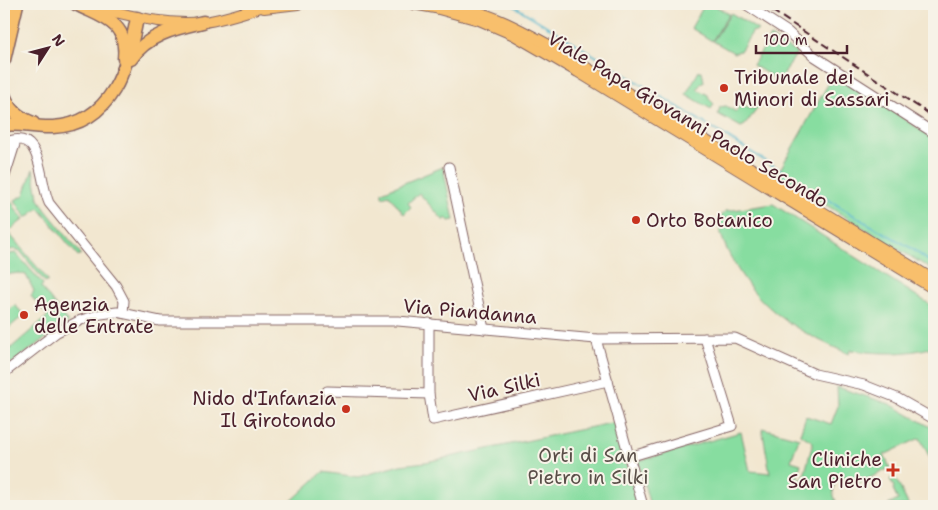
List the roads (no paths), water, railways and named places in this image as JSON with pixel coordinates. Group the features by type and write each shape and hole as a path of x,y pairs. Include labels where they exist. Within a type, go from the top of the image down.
{"highway":[{"path":"4,19 8,4"},
{"path":"4,46 17,4"},
{"path":"4,60 17,4"},
{"path":"76,4 108,18 118,29 125,47 122,74"},
{"path":"102,4 115,12"},
{"path":"122,74 130,54 137,18"},
{"path":"4,126 22,124 39,128 68,125 91,115 107,100 135,52 146,42 166,32 203,22"},
{"path":"4,95 7,104 16,115 35,124 47,127"}],"main road":[{"path":"85,4 137,18 161,22 203,22 270,4"},
{"path":"258,8 298,4"},
{"name":"Viale Papa Giovanni Paolo Secondo","path":"413,4 479,20 514,35 934,289"},
{"name":"Viale Papa Giovanni Paolo Secondo","path":"452,4 489,15 519,28 556,49 934,280"}],"street":[{"path":"745,4 788,32 814,56 934,133"},
{"path":"4,143 20,140"},
{"path":"4,178 20,140"},
{"path":"20,140 36,167 40,197 45,206 112,288 121,304 122,313"},
{"path":"449,167 484,329"},
{"name":"Via Piandanna","path":"4,373 56,332 94,316 122,313 160,321 388,321 429,323 596,340 736,338 815,374 864,386 898,398 934,420"},
{"name":"Via Silki","path":"429,323 430,394 433,420 608,380"},
{"path":"629,456 732,426 706,338"},
{"path":"596,340 643,506"},
{"path":"327,392 430,394"}],"waterway":[{"path":"511,4 863,221 911,248 934,265"}],"railway":[{"path":"762,4 934,117"}],"place":[{"name":"Tribunale dei Minori di Sassari","path":"724,88"},
{"name":"Orto Botanico","path":"636,220"},
{"name":"Agenzia delle Entrate","path":"24,315"},
{"name":"Nido d'Infanzia Il Girotondo","path":"346,409"},
{"name":"Cliniche San Pietro","path":"893,470"}],"park label":[{"name":"Orti di San Pietro in Silki","path":"588,466"}]}
